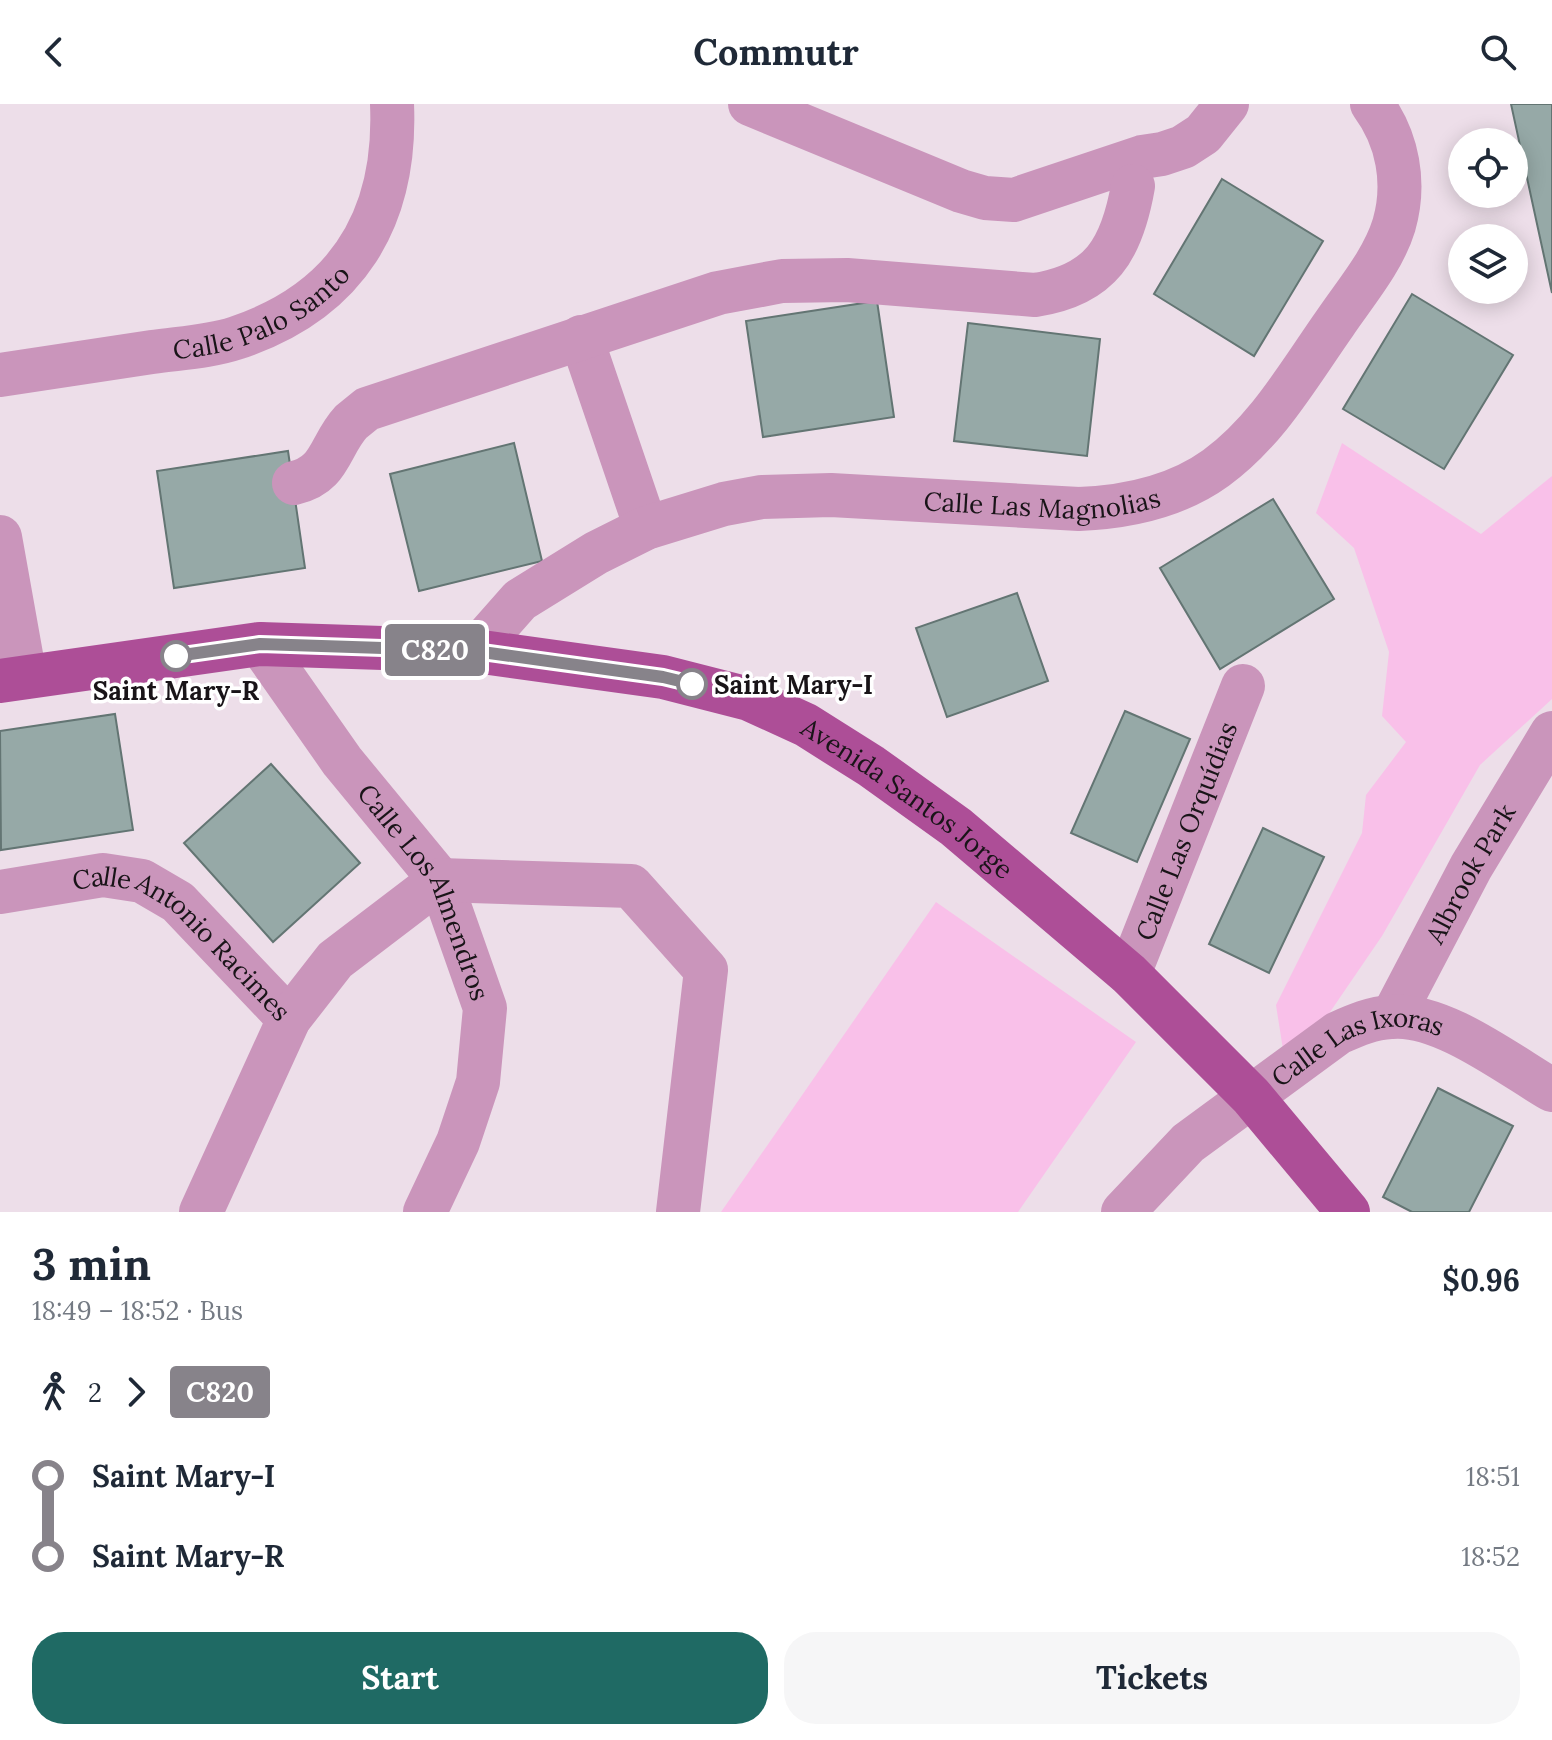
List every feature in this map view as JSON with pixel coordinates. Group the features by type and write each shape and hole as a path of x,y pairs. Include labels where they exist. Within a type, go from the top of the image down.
{"main road":[{"name":"Avenida Santos Jorge","path":"12,679 260,644 475,651 663,677 749,699 806,725 871,766 956,827 1129,974 1251,1096 1348,1212"}],"street":[{"name":"Calle Palo Santo","path":"0,373 233,339 274,324 311,302 348,263 362,244 379,210 389,177 394,137 392,104"},
{"path":"750,104 961,191 985,198 1014,200 1142,157 1183,147 1203,134 1227,104"},
{"name":"Calle Las Magnolias","path":"475,651 520,600 596,553 646,528 724,504 800,494 1079,509 1111,508 1165,495 1215,469 1246,444 1270,415 1386,246 1399,203 1400,177 1391,135 1372,104"},
{"path":"294,483 308,480 320,471 350,423 367,409 718,293 782,281 847,280 1035,295 1061,291 1090,275 1113,250 1127,221 1133,186"},
{"path":"581,337 646,528"},
{"path":"0,537 12,679"},
{"name":"Calle Los Almendros","path":"260,644 342,761 440,880 485,1008 478,1082 458,1142 425,1212"},
{"name":"Calle Las Orquídias","path":"1129,974 1243,686"},
{"name":"Albrook Park","path":"1393,1016 1471,867 1539,793 1552,733"},
{"name":"Calle Antonio Racimes","path":"0,892 103,875 142,881 178,902 289,1019 201,1212"},
{"path":"289,1019 335,960 440,880 631,886 706,970 678,1212"},
{"name":"Calle Las Ixoras","path":"1123,1212 1188,1143 1338,1033 1365,1021 1393,1016 1421,1019 1450,1030 1552,1090"}],"shaded area":[{"path":"1342,443 1481,534 1552,476 1552,699 1480,765 1382,936 1287,1075 1276,1005 1362,833 1366,795 1406,742 1382,716 1389,652 1354,548 1316,513"},
{"path":"936,902 1136,1042 1018,1212 721,1212"}],"building":[{"path":"1511,104 1552,104 1552,293 1528,182 1528,128 1516,128"},
{"path":"1222,179 1323,241 1254,356 1154,294"},
{"path":"1412,294 1513,355 1444,469 1343,409"},
{"path":"877,301 894,417 763,437 746,321"},
{"path":"968,323 1100,339 1087,456 954,441"},
{"path":"514,443 542,561 419,591 390,474"},
{"path":"288,451 305,568 174,588 157,471"},
{"path":"1273,499 1334,599 1220,669 1160,568"},
{"path":"1017,593 1048,681 947,717 916,628"},
{"path":"1125,711 1190,739 1137,862 1071,833"},
{"path":"115,714 133,830 1,850 0,731"},
{"path":"271,764 360,863 273,942 184,843"},
{"path":"1263,828 1324,857 1269,973 1209,944"},
{"path":"1438,1088 1513,1126 1469,1212 1412,1212 1383,1197"}],"bus line":[{"name":"C820","path":"176,656 260,644 475,651 663,677 692,684"}],"place":[{"name":"Saint Mary-R","path":"176,656"},
{"name":"Saint Mary-I","path":"692,684"}]}
